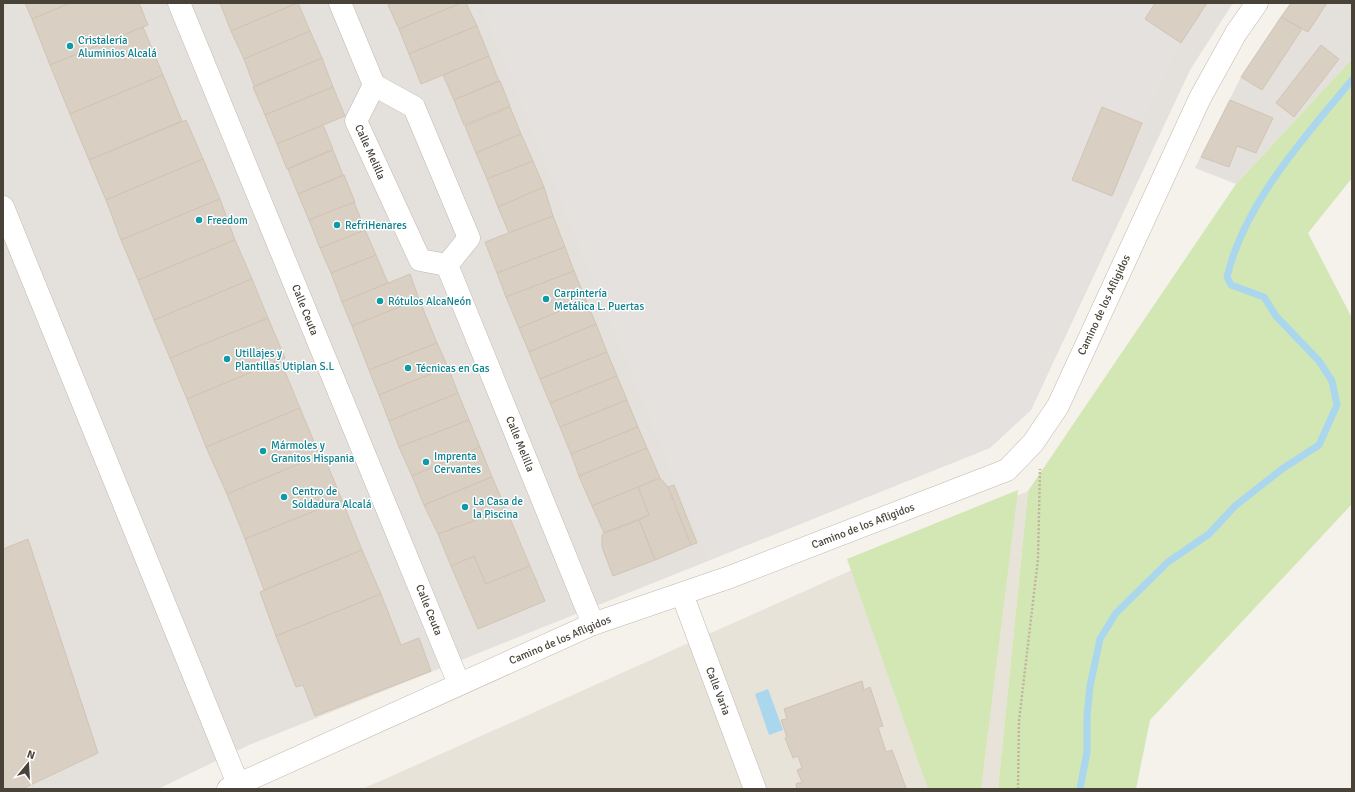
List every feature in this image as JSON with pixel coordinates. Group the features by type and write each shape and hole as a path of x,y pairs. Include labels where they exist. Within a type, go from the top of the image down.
{"street":[{"name":"Calle Ceuta","path":"179,3 459,684"},
{"path":"340,3 374,85 414,107 469,238 447,265"},
{"name":"Camino de los Afligidos","path":"233,786 593,624 730,577 1007,470 1033,443 1058,406 1200,98 1236,33 1257,3"},
{"name":"Calle Melilla","path":"374,85 356,121 420,260 447,265 593,624"},
{"path":"3,207 233,786"},
{"name":"Calle Varia","path":"682,594 755,789"}],"path":[{"path":"1018,789 1019,720 1038,559 1040,468 1033,443"}],"shaded area":[{"path":"3,3 1233,3 1190,70 1031,410 990,448 249,745 158,789 3,789"},
{"path":"480,3 1155,3 1145,19 1181,43 1142,123 1102,107 1072,180 1124,202 1031,410 989,447 707,560"},
{"path":"1291,3 1352,3 1352,59 1236,184 1195,168 1241,77"},
{"path":"1028,491 998,789 362,789 385,779"}],"green space":[{"path":"1352,59 1352,178 1308,233 1352,318 1352,504 1150,720 1136,789 998,789 1028,491 1236,184"},
{"path":"1018,490 981,789 928,789 847,559"}],"water":[{"path":"768,689 783,730 769,735 755,694"}],"building":[{"path":"25,3 71,3 32,19"},
{"name":"Cristalería Aluminios Alcalá","path":"71,3 139,3 148,25 50,65 32,19"},
{"path":"220,3 298,3 231,31"},
{"path":"298,3 310,31 244,59 231,31"},
{"path":"392,3 461,3 399,29 388,5"},
{"path":"461,3 466,3 477,26 409,54 399,29"},
{"path":"1155,3 1207,3 1181,43 1145,19"},
{"path":"1291,3 1327,3 1308,32 1281,17"},
{"path":"1281,17 1302,29 1262,90 1241,77"},
{"path":"477,26 489,56 421,84 409,54"},
{"path":"143,27 163,75 70,114 50,65"},
{"path":"310,31 322,58 254,86 244,59"},
{"path":"1321,45 1339,59 1294,117 1276,103"},
{"path":"489,56 499,81 454,100 443,75"},
{"path":"322,58 333,87 265,115 253,87"},
{"path":"163,75 182,121 89,160 70,114"},
{"path":"500,81 510,106 464,125 454,100"},
{"path":"333,87 345,116 277,144 265,115"},
{"path":"1230,100 1273,118 1256,153 1237,146 1229,167 1201,157"},
{"path":"510,107 521,134 476,153 465,126"},
{"path":"1102,107 1142,123 1112,196 1072,180"},
{"path":"186,120 203,159 106,200 89,160"},
{"path":"323,125 333,149 287,169 277,144"},
{"path":"521,134 533,161 487,179 476,153"},
{"path":"333,150 343,175 298,194 288,169"},
{"path":"203,159 220,199 121,240 106,200"},
{"path":"533,161 544,187 498,207 487,179"},
{"path":"344,175 355,202 309,220 298,194"},
{"path":"544,187 553,216 509,233 498,207"},
{"name":"Freedom","path":"220,199 235,240 138,280 121,240"},
{"name":"RefriHenares","path":"354,202 365,230 320,248 309,220"},
{"path":"553,216 565,247 497,273 485,242"},
{"path":"365,230 376,255 331,273 320,248"},
{"path":"235,240 252,279 154,320 138,280"},
{"path":"565,247 574,271 506,297 497,273"},
{"path":"376,255 388,283 342,302 331,273"},
{"name":"Carpintería Metálica L. Puertas","path":"574,271 586,300 519,328 506,297"},
{"name":"Rótulos AlcaNeón","path":"410,274 419,299 352,326 342,302"},
{"path":"252,279 268,318 170,358 154,320"},
{"path":"419,299 437,343 369,370 352,326"},
{"path":"586,300 596,324 529,352 519,328"},
{"name":"Utillajes y Plantillas Utiplan S.L","path":"268,318 285,358 187,399 170,358"},
{"path":"596,324 607,352 540,379 529,352"},
{"name":"Técnicas en Gas","path":"437,343 448,367 379,395 369,370"},
{"path":"607,352 617,376 550,403 540,379"},
{"path":"280,360 300,408 206,447 187,399"},
{"path":"448,367 458,393 389,421 379,395"},
{"path":"617,376 627,400 560,427 550,403"},
{"path":"458,393 469,420 399,447 389,421"},
{"path":"627,400 638,427 571,454 560,427"},
{"name":"Mármoles y Granitos Hispania","path":"300,408 320,456 227,494 206,447"},
{"name":"Imprenta Cervantes","path":"469,420 480,447 412,476 399,447"},
{"path":"638,427 647,448 579,476 571,454"},
{"path":"480,447 492,477 424,505 412,476"},
{"path":"647,448 660,478 592,506 579,476"},
{"name":"Centro de Soldadura Alcalá","path":"323,454 342,500 245,539 227,494"},
{"name":"La Casa de la Piscina","path":"492,477 506,509 438,534 424,505"},
{"path":"660,478 668,487 691,545 655,560 639,520 649,515 638,487"},
{"path":"674,485 697,543 691,545 668,487"},
{"path":"638,487 649,515 604,533 592,506"},
{"path":"342,500 362,550 264,590 245,539"},
{"path":"506,509 530,566 486,584 474,556 451,566 438,534"},
{"path":"639,520 655,560 613,576 602,547 602,535"},
{"path":"28,539 98,753 22,789 3,789 3,549"},
{"path":"362,550 381,594 276,636 260,592"},
{"path":"474,556 486,584 530,566 545,601 478,629 451,566"},
{"path":"381,594 401,645 419,638 431,671 315,716 303,685 296,687 276,636"},
{"path":"862,681 864,690 870,687 883,726 878,727 886,752 892,750 906,788 797,789 796,784 802,782 797,770 802,768 798,756 793,758 785,738 787,737 781,720 787,719 784,709"}],"waterway":[{"path":"1080,789 1087,752 1087,716 1090,686 1100,639 1116,613 1168,562 1209,534 1235,506 1282,469 1319,445 1337,405 1332,381 1319,361 1276,316 1264,297 1231,285 1227,277 1235,250 1247,223 1262,197 1296,148 1352,80"}],"place":[{"name":"Cristalería Aluminios Alcalá","path":"70,46"},
{"name":"Freedom","path":"199,220"},
{"name":"RefriHenares","path":"337,225"},
{"name":"Carpintería Metálica L. Puertas","path":"546,299"},
{"name":"Rótulos AlcaNeón","path":"380,301"},
{"name":"Utillajes y Plantillas Utiplan S.L","path":"227,359"},
{"name":"Técnicas en Gas","path":"408,368"},
{"name":"Mármoles y Granitos Hispania","path":"263,451"},
{"name":"Imprenta Cervantes","path":"426,462"},
{"name":"Centro de Soldadura Alcalá","path":"284,497"},
{"name":"La Casa de la Piscina","path":"465,507"}]}
